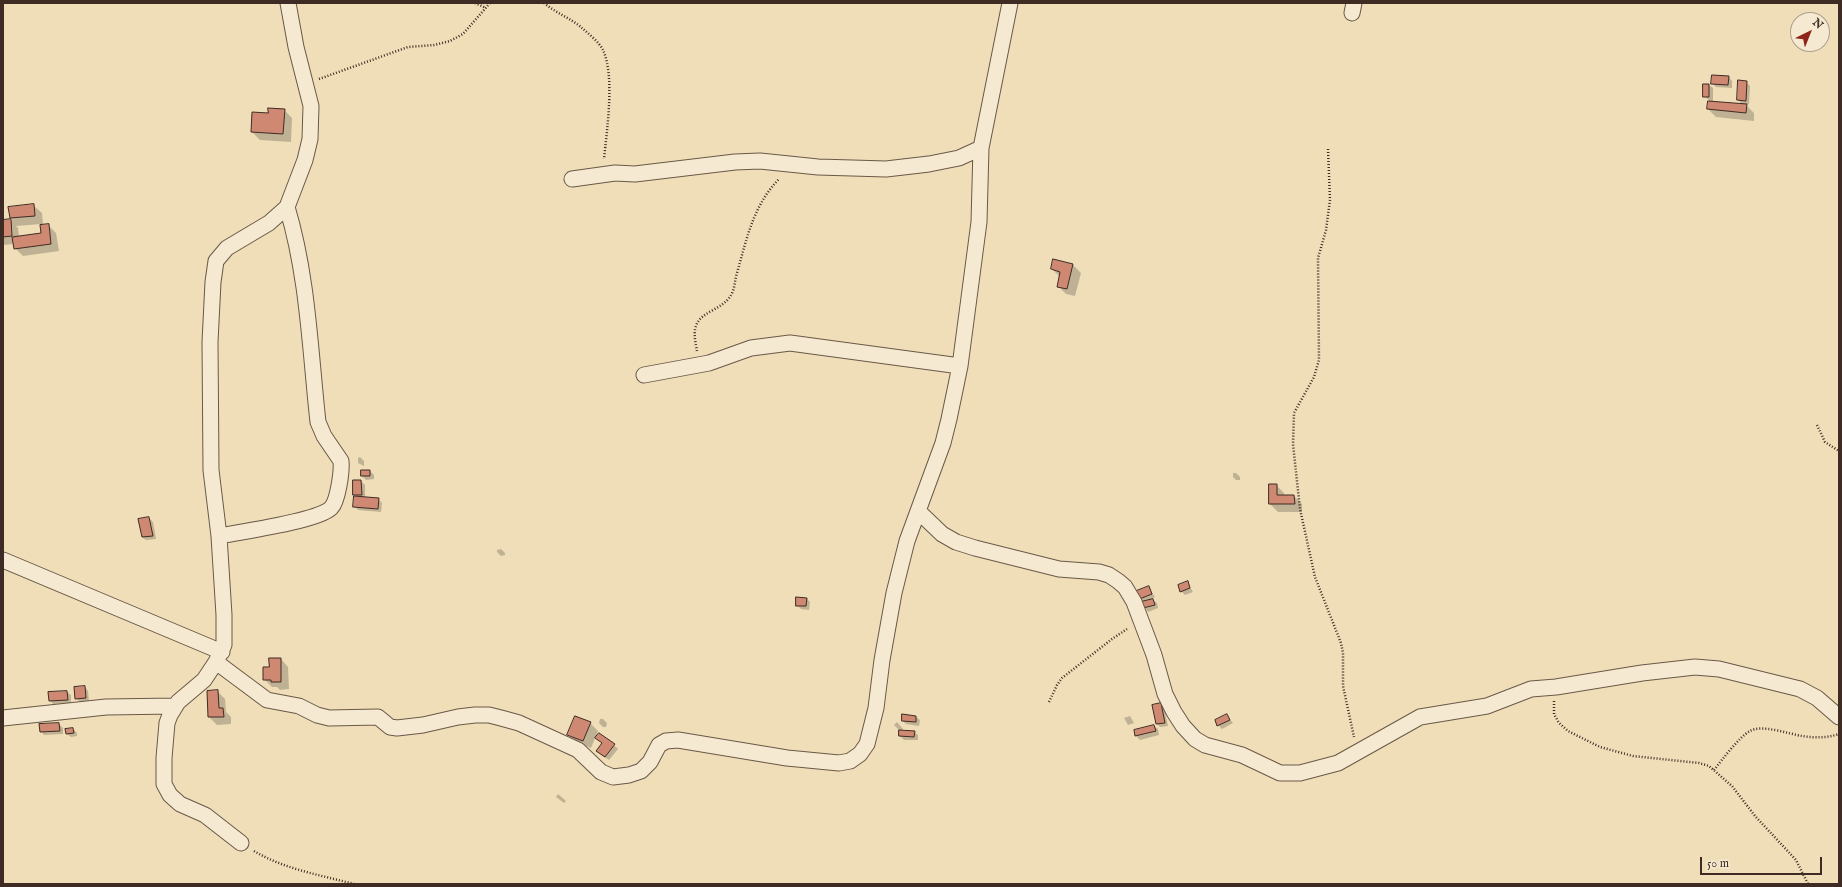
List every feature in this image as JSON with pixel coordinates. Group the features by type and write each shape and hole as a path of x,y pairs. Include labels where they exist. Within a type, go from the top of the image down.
{"street":[{"path":"241,843 205,815 180,804 170,795 164,784 164,772 167,723 175,706 204,680 219,657 224,638 219,536 210,470 212,304 216,261 227,248 269,223 287,206 306,160 310,139 311,106 296,47 288,3"},
{"path":"3,560 219,657 267,700 299,706 323,717 378,717 390,726 397,728 423,725 458,717 489,715 513,722 578,750 601,772 613,777 629,775 641,771 650,762 659,746 666,741 678,740 787,758 839,763 850,761 860,754 867,744 873,723 894,593 907,541 943,443 960,366 979,222 981,148 1010,3"},
{"path":"572,179 603,175 635,174 735,162 760,161 792,165 886,169 929,164 958,158 981,148"},
{"path":"219,536 271,527 309,517 325,512 336,501 341,461 324,436 318,422 310,331 300,261 287,206"},
{"path":"644,375 722,360 751,348 790,343 960,366"},
{"path":"918,511 942,534 956,542 1059,569 1099,572 1109,575 1125,588 1134,602 1154,655 1165,694 1174,712 1195,739 1205,745 1242,755 1280,773 1300,774 1329,766 1357,753 1420,717 1483,707 1495,704 1524,691 1649,672 1694,667 1719,669 1804,691 1822,701 1839,717"},
{"path":"3,718 106,707 175,706"}],"path":[{"path":"475,3 486,8"},
{"path":"306,84 408,47 434,45 450,41 463,34 490,3"},
{"path":"544,3 566,19 580,26 593,37 602,48 608,66 608,114 603,175"},
{"path":"1328,149 1330,200 1326,230 1318,258 1319,360 1314,377 1294,413 1293,444 1300,510 1315,577 1341,643 1343,653 1343,686 1357,753"},
{"path":"700,365 695,338 695,327 701,318 723,305 728,299 732,292 759,204 769,190 792,165"},
{"path":"1817,426 1825,442 1839,451"},
{"path":"1049,702 1062,678 1140,619"},
{"path":"1556,687 1554,706 1556,718 1568,731 1591,743 1633,756 1700,763 1714,770 1732,786 1755,816 1796,860 1808,884"},
{"path":"1714,770 1750,731 1765,729 1803,736 1819,737 1830,737 1839,734"},
{"path":"241,843 265,857 297,869 354,884"}],"building":[{"path":"1712,75 1729,76 1728,85 1711,84"},
{"path":"1738,80 1747,81 1746,101 1737,100"},
{"path":"1703,84 1709,84 1709,97 1703,97"},
{"path":"1708,101 1747,104 1746,113 1707,109"},
{"path":"268,108 285,109 283,134 251,132 252,112 268,113"},
{"path":"34,204 35,216 10,218 8,207"},
{"path":"11,219 12,236 3,237 3,220"},
{"path":"49,224 51,244 14,249 12,237 41,233 40,225"},
{"path":"1053,259 1073,264 1067,289 1057,287 1060,272 1051,269"},
{"path":"361,470 370,470 370,476 361,476"},
{"path":"353,480 361,480 362,495 353,495"},
{"path":"1269,484 1277,484 1277,495 1294,495 1295,504 1269,504"},
{"path":"354,496 379,498 378,509 353,507"},
{"path":"149,517 153,536 142,537 138,519"},
{"path":"1188,581 1190,588 1180,592 1178,585"},
{"path":"1149,586 1152,594 1137,600 1134,592"},
{"path":"796,597 807,598 806,606 796,606"},
{"path":"1153,599 1155,605 1143,608 1141,602"},
{"path":"269,658 281,658 281,682 263,680 263,667 269,667"},
{"path":"85,686 86,698 75,699 74,687"},
{"path":"218,690 219,708 223,708 224,717 208,717 207,691"},
{"path":"67,691 68,700 49,701 48,692"},
{"path":"1161,703 1165,723 1156,724 1152,705"},
{"path":"902,714 916,716 916,722 902,721"},
{"path":"1227,714 1230,720 1217,726 1215,720"},
{"path":"575,716 591,722 583,741 567,735"},
{"path":"59,723 60,731 40,732 39,724"},
{"path":"1154,725 1156,731 1135,736 1134,730"},
{"path":"73,728 74,733 66,734 65,729"},
{"path":"899,730 915,731 914,737 899,736"},
{"path":"599,733 615,744 605,757 596,751 602,743 595,738"}]}
